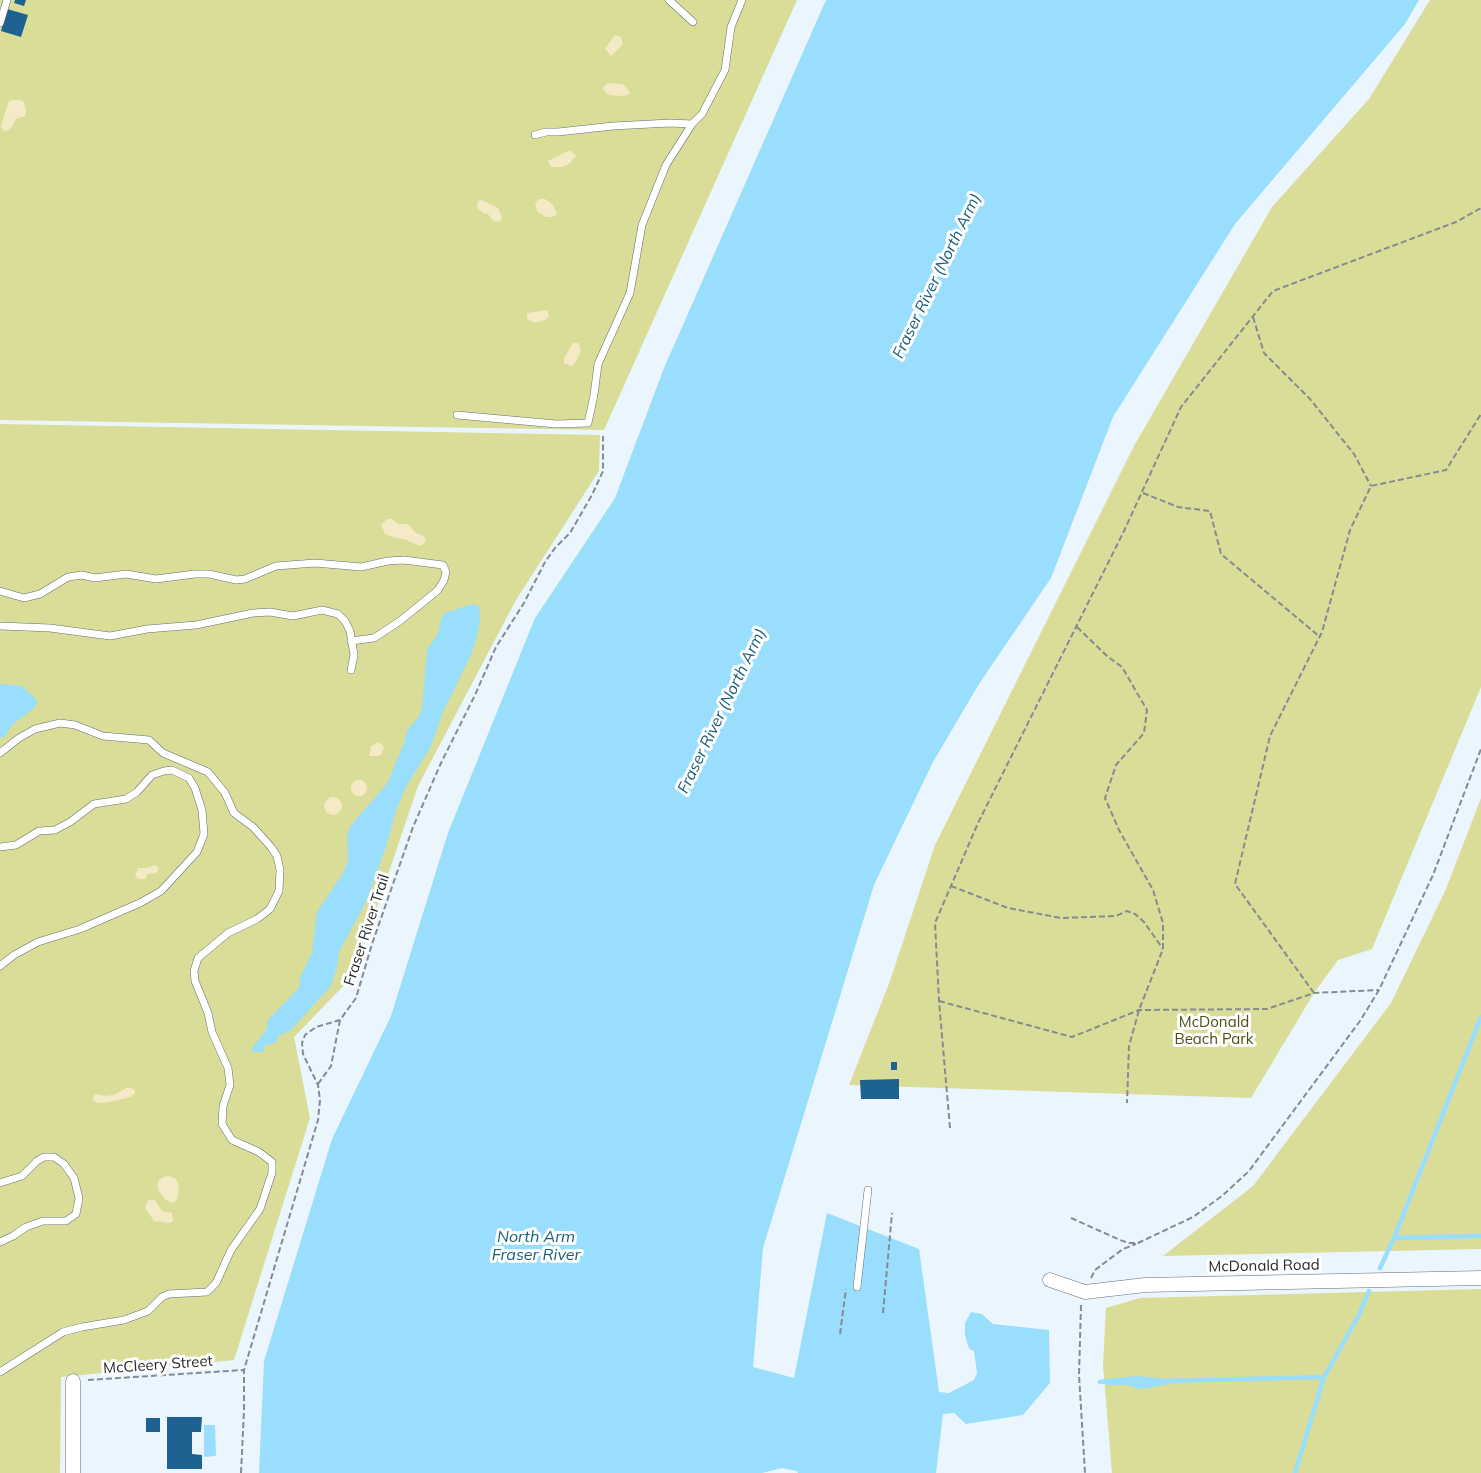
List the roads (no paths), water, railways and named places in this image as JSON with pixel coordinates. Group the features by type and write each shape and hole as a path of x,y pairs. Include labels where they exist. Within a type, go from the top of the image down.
{"street":[{"name":"McDonald Road","path":"1050,1280 1085,1292 1144,1285 1481,1278"},
{"path":"73,1381 73,1473"}],"lane":[{"path":"0,23 7,0"},
{"path":"669,0 693,22"},
{"path":"457,415 556,424 588,423 598,364 630,293 642,225 666,165 692,124 702,114 725,70 731,27 742,0"},
{"path":"535,135 613,126 692,124"},
{"path":"0,591 24,598 40,594 68,577 82,575 95,578 126,574 156,579 209,574 236,580 245,579 276,566 315,563 361,567 404,560 442,565 446,572 438,590 400,621 374,638 351,641"},
{"path":"0,626 50,628 110,636 147,629 196,625 253,613 270,612 293,616 322,610 338,614 350,631 354,655 351,670"},
{"path":"0,753 35,729 60,723 75,725 103,736 148,740 164,753 208,772 225,793 234,813 253,827 271,847 277,856 280,870 279,891 270,909 257,919 228,933 198,958 194,971 195,981 208,1012 212,1032 228,1068 230,1085 223,1106 222,1124 232,1140 259,1152 272,1162 272,1173 260,1209 231,1250 216,1283 207,1292 169,1294 162,1297 148,1311 124,1320 63,1332 0,1372"},
{"path":"0,847 16,845 39,831 55,830 94,804 126,799 137,792 152,775 164,771 172,770 189,778 202,810 204,834 197,852 161,891 140,903 80,929 38,942 14,955 0,966"},
{"path":"0,1183 22,1176 44,1157 54,1157 64,1164 74,1178 79,1198 76,1214 66,1221 43,1221 26,1227 0,1242"},
{"path":"857,1287 868,1190"}],"water":[{"name":"North Arm Fraser River","path":"826,0 1419,0 1405,24 1235,224 1113,417 1051,578 979,684 933,762 874,885 763,1248 753,1367 794,1378 827,1213 919,1249 939,1392 949,1393 974,1380 977,1373 974,1351 969,1349 965,1335 965,1323 971,1312 982,1314 993,1324 1049,1330 1050,1383 1023,1415 966,1424 954,1413 943,1414 936,1473 798,1473 782,1468 762,1473 259,1473 264,1361 332,1139 391,1016 448,833 535,618 615,498 664,368"},
{"path":"473,604 479,606 480,619 470,657 443,712 430,748 406,787 396,810 386,847 366,902 339,952 331,986 290,1031 279,1035 277,1042 264,1046 264,1052 252,1052 252,1048 267,1029 267,1021 299,988 300,978 312,952 317,912 342,875 348,861 347,835 351,825 387,784 407,730 422,709 427,650 438,633 441,619 445,613"},
{"path":"0,684 22,686 38,701 33,709 12,725 4,738 0,737"},
{"path":"1138,1376 1168,1379 1168,1384 1138,1389 1128,1385 1106,1385 1106,1379"},
{"path":"204,1425 215,1425 216,1456 204,1457"}],"waterway":[{"path":"1380,1268 1481,1017"},
{"path":"1394,1238 1481,1236"},
{"path":"1295,1473 1324,1377 1359,1315 1369,1291"},
{"path":"1165,1381 1324,1377"},
{"path":"1100,1382 1111,1381"}],"water label":[{"name":"Fraser River (North Arm)","path":"937,276"},
{"name":"Fraser River (North Arm)","path":"722,711"}],"park label":[{"name":"McDonald Beach Park","path":"1214,1030"}]}
